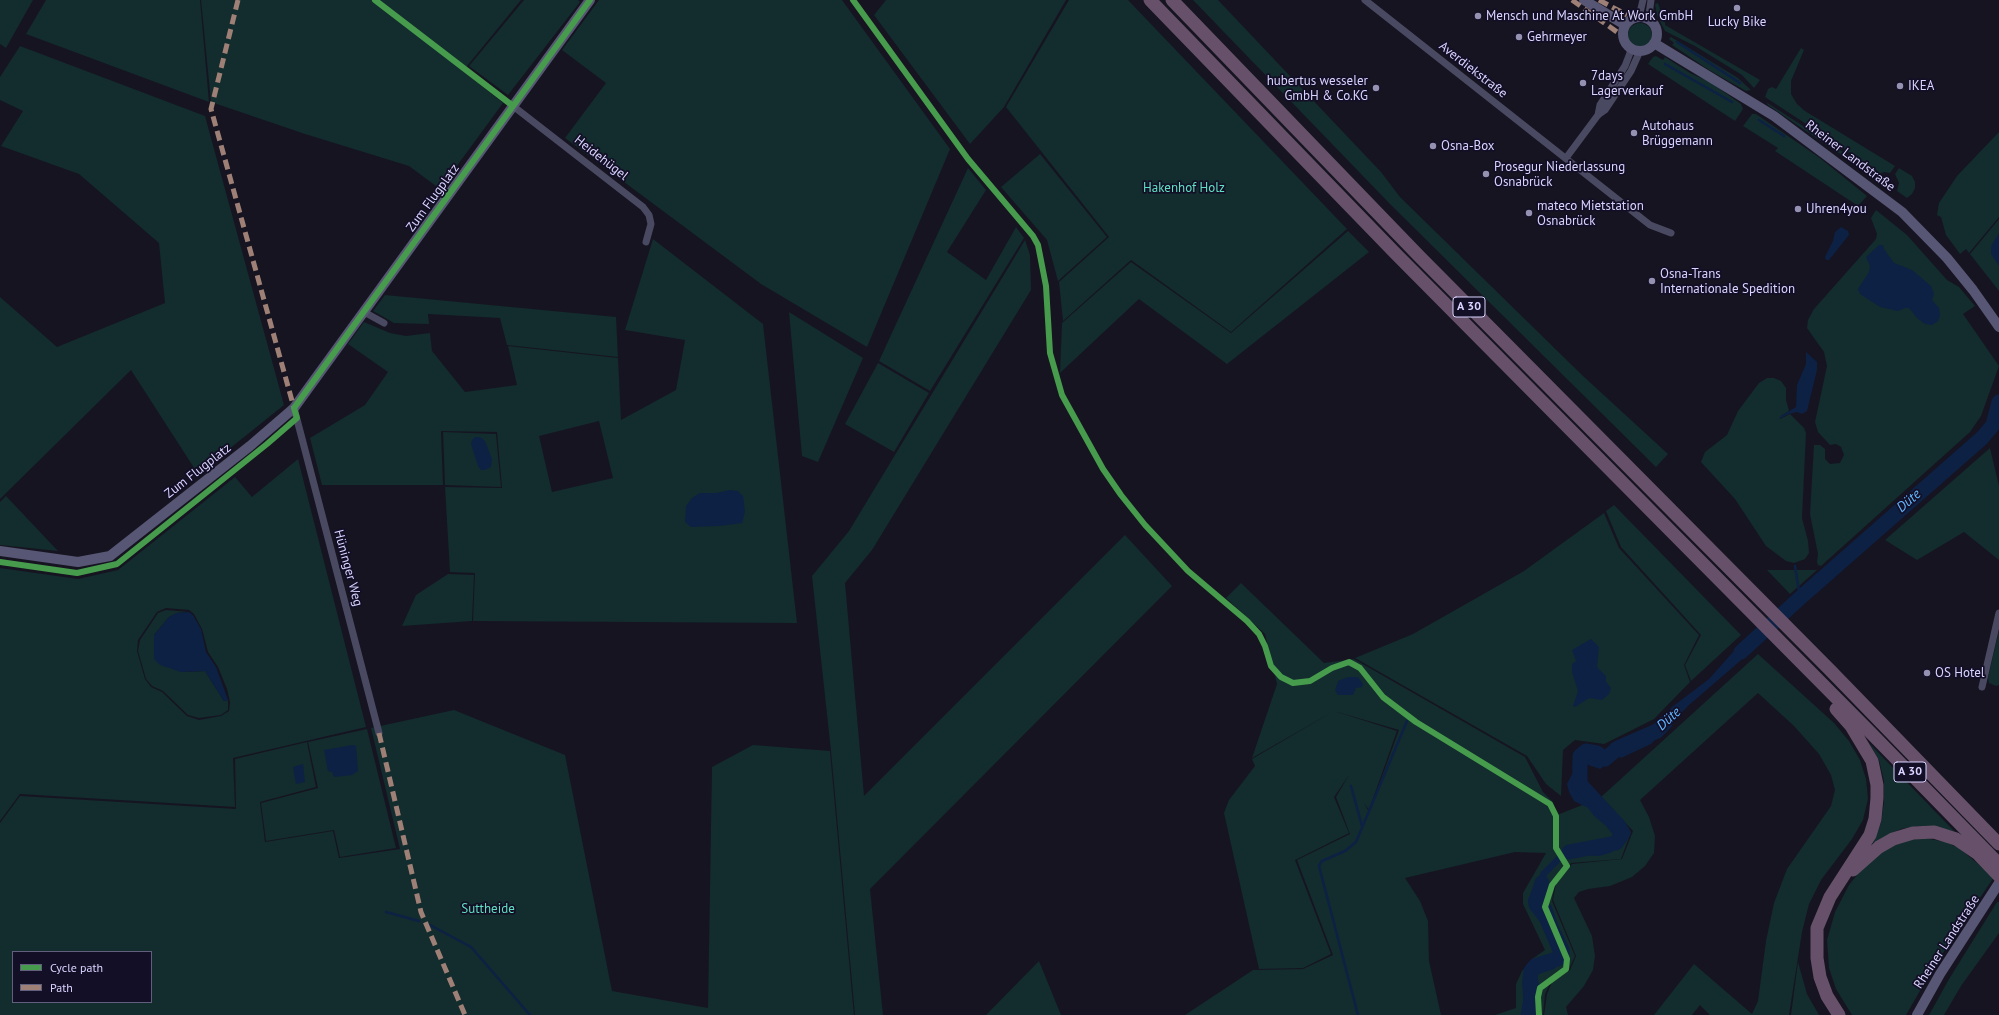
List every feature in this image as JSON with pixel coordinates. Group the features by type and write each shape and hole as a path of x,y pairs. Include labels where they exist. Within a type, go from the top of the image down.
{"highway":[{"name":"A 30","path":"1150,0 1509,369 1820,681 1999,864"},
{"name":"A 30","path":"1172,0 1408,245 1788,627 1999,844"},
{"path":"1820,681 1826,698 1851,726 1864,745 1872,762 1877,785 1875,818 1870,835 1823,911 1817,928 1817,958 1820,977 1827,996 1839,1015"},
{"path":"1965,808 1974,809 1999,833"},
{"path":"1840,882 1879,846 1893,839 1913,833 1934,832 1956,839 1978,854 1999,876"}],"street":[{"name":"Zum Flugplatz","path":"0,551 78,562 110,556 250,446 294,408 590,0"},
{"name":"Averdiekstraße","path":"1365,0 1650,225 1671,234"},
{"path":"1584,0 1625,25"},
{"path":"1638,17 1644,0"},
{"path":"1651,0 1649,15 1656,31 1654,43 1648,49 1640,51 1630,48 1624,40 1623,30 1625,25 1629,21 1638,17 1651,22"},
{"name":"Rheiner Landstraße","path":"1654,43 1774,116 1902,212 1947,258 1973,290 1999,327"},
{"path":"1598,115 1600,105 1625,66 1630,48"},
{"path":"1566,158 1598,115 1605,110 1627,78 1640,51"},
{"name":"Heidehügel","path":"513,106 643,207 649,216 651,224 646,242"},
{"path":"364,312 384,323"},
{"name":"Hüninger Weg","path":"294,408 379,733"},
{"path":"1982,687 1999,612"},
{"name":"Rheiner Landstraße","path":"1917,1015 1940,974 1999,883"}],"green space":[{"path":"0,0 33,0 6,48 0,44"},
{"path":"46,0 200,0 209,102 26,34"},
{"path":"201,0 521,0 463,71 503,103 440,189 409,166 305,134 211,102"},
{"path":"524,0 578,0 580,2 508,95 469,66"},
{"path":"599,0 842,0 950,149 867,347 761,284 565,138 606,83 562,50"},
{"path":"886,0 1066,0 1004,107 970,144 874,15"},
{"name":"Hakenhof Holz","path":"1069,0 1128,0 1347,229 1231,332 1131,260 1063,321 1059,282 1109,237 1006,107"},
{"path":"1193,0 1218,0 1381,172 1400,197 1582,375 1668,454 1656,467 1390,204"},
{"path":"1658,3 1665,25 1760,80 1754,88 1742,75 1695,46 1665,31 1657,15 1655,4"},
{"path":"1640,23 1649,26 1652,35 1649,44 1640,47 1631,44 1628,35 1631,26"},
{"path":"1671,37 1738,78 1751,90 1746,91 1709,70 1672,45 1674,43 1669,39"},
{"path":"20,46 205,116 284,405 198,474 131,370 0,499 0,297 57,347 165,303 159,243 79,174 1,146 23,111 0,100 0,77"},
{"path":"1801,48 1804,50 1791,81 1791,94 1797,104 1805,111 1895,166 1890,173 1884,172 1879,174 1855,156 1765,97 1768,89 1772,87 1776,89"},
{"path":"1656,56 1663,60 1665,57 1690,73 1710,82 1741,104 1743,109 1735,121 1648,64 1653,57"},
{"path":"1766,102 1856,161 1855,162 1835,151 1768,105"},
{"path":"1752,114 1756,114 1820,158 1867,196 1858,206 1775,151 1778,148 1743,126"},
{"path":"1999,132 1999,217 1969,253 1966,249 1960,254 1946,235 1941,217 1937,215 1939,203 1957,176"},
{"path":"1040,154 1107,237 1058,281 1047,240 1001,187"},
{"path":"968,168 986,190 947,252 986,280 1016,227 1024,238 930,391 879,361"},
{"path":"1899,168 1912,176 1915,182 1915,188 1912,194 1907,198 1897,191 1899,183 1895,174"},
{"path":"1876,210 1907,235 1947,280 1959,287 1975,306 1963,314 1999,366 1981,416 1970,432 1821,566 1818,565 1817,562 1818,554 1810,514 1814,445 1820,445 1825,449 1825,459 1830,464 1840,463 1844,455 1841,447 1836,444 1830,445 1818,432 1815,422 1827,366 1824,352 1807,328 1808,320 1814,309 1876,239 1877,234 1871,218"},
{"path":"1999,219 1999,291 1970,254"},
{"path":"1348,231 1369,252 1227,364 1139,299 1060,373 1062,323 1131,262 1231,333"},
{"path":"653,239 763,324 797,623 473,621 475,573 450,572 445,487 502,488 497,432 441,431 443,485 322,485 310,438 365,405 388,372 348,344 364,322 390,333 406,336 430,333 432,351 465,392 517,385 508,346 618,358 621,420 676,390 685,340 625,330","holes":["599,421 613,478 552,492 539,436"]},
{"path":"1025,240 1030,255 1031,290 872,550 845,583 864,796 1125,535 1172,586 870,889 883,1015 855,1015 831,751 812,576 849,531"},
{"path":"385,295 616,317 618,357 507,345 500,318 428,314 429,324 394,323 373,311"},
{"path":"789,312 863,358 818,462 802,456"},
{"path":"878,363 929,393 894,452 845,424"},
{"path":"1767,378 1774,378 1781,381 1786,388 1786,400 1789,411 1781,416 1780,419 1790,414 1804,428 1806,433 1802,518 1808,541 1809,553 1805,559 1794,563 1786,561 1766,546 1735,499 1701,462 1705,452 1727,435 1738,411 1759,383"},
{"path":"443,432 496,434 501,487 445,485"},
{"path":"1990,448 1999,486 1999,560 1964,532 1917,560 1885,540"},
{"path":"298,459 366,727 233,758 235,807 20,794 0,821 0,568 78,579 118,570 235,477 252,497","holes":["166,608 189,610 194,614 202,629 208,652 218,667 227,689 230,702 229,711 221,716 199,720 187,716 162,692 151,687 145,679 137,651 138,640 157,612"]},
{"path":"6,496 58,551 0,545 0,502"},
{"path":"1614,505 1741,635 1691,681 1685,665 1701,635 1621,547 1606,511"},
{"path":"1604,513 1619,548 1699,635 1684,665 1690,682 1654,719 1604,744 1575,740 1563,750 1561,796 1546,784 1527,756 1355,658 1413,634 1524,571"},
{"path":"1767,570 1817,570 1790,594"},
{"path":"448,574 474,575 472,621 402,626 416,595"},
{"path":"1241,583 1324,663 1354,659 1525,757 1543,792 1553,802 1557,815 1600,798 1631,832 1621,859 1571,863 1555,883 1552,901 1575,956 1569,969 1551,981 1545,994 1543,1015 1495,1015 1516,1008 1516,984 1522,971 1532,959 1545,950 1523,904 1523,893 1546,853 1515,852 1405,878 1420,901 1428,921 1429,961 1441,1015 1185,1015 1253,970 1303,969 1333,955 1297,860 1350,834 1336,797 1349,775 1334,797 1349,833 1295,860 1331,954 1303,968 1259,969 1224,813 1229,800 1255,766 1252,759 1334,711 1252,758 1277,684 1265,634 1226,598","holes":["1334,711 1399,730 1369,812 1364,803 1369,810 1397,731"]},
{"path":"166,610 189,612 177,613 169,617 154,635 181,672 205,671 224,701 228,700 228,710 221,715 199,718 188,715 163,691 152,686 146,679 138,651 140,640 158,613"},
{"path":"1999,630 1999,685 1996,686 1989,683 1988,678"},
{"path":"1758,654 1834,723 1849,741 1860,760 1866,779 1868,799 1863,820 1852,839 1821,880 1809,904 1802,932 1789,1015 1710,1015 1700,1005 1692,1015 1654,1015 1694,964 1752,1014 1758,1001 1766,941 1774,903 1787,869 1831,806 1835,790 1831,775 1819,754 1794,726 1758,693 1640,800 1649,817 1655,836 1654,853 1645,866 1632,877 1610,886 1588,889 1579,892 1574,898 1592,936 1595,956 1593,970 1584,986 1566,1007 1568,1015 1544,1015 1547,994 1552,982 1570,970 1576,956 1553,900 1556,883 1572,864 1622,859 1633,831 1601,797"},
{"name":"Suttheide","path":"454,710 565,755 612,991 708,1008 712,767 753,745 830,751 854,1015 0,1015 0,823 20,796 236,809 235,759 307,742 316,787 260,802 265,842 333,831 339,858 400,849 371,728"},
{"path":"367,729 396,848 340,857 334,830 266,841 261,803 318,788 308,742"},
{"path":"1869,743 1955,832 1933,826 1918,826 1901,829 1885,836 1872,846 1881,823 1884,802 1884,781 1879,760"},
{"path":"1925,838 1946,842 1959,848 1994,877 1935,965 1906,1015 1852,1015 1836,989 1829,968 1827,940 1835,912 1849,885 1864,866 1888,846 1907,839"},
{"path":"1997,902 1999,902 1999,933 1961,986 1944,1015 1929,1015 1949,979"},
{"path":"1039,961 1061,1015 986,1015"},
{"path":"1798,962 1807,994 1819,1015 1791,1015"}],"water":[{"path":"1841,227 1848,231 1849,235 1829,260 1826,260 1825,257 1833,241 1835,232"},
{"path":"1999,233 1999,266 1991,254 1991,246"},
{"path":"1879,245 1883,245 1884,249 1894,263 1912,270 1931,286 1934,294 1932,300 1939,308 1940,315 1938,321 1932,325 1925,324 1917,318 1909,308 1898,311 1880,307 1860,294 1858,289 1869,272 1870,266 1866,257"},
{"path":"1806,352 1817,362 1817,370 1807,411 1802,414 1797,412 1789,414 1779,419 1781,416 1796,407 1797,385 1806,364"},
{"path":"475,437 480,437 485,441 492,459 491,467 485,470 481,470 478,466 471,444"},
{"path":"730,490 738,491 743,496 745,512 742,523 691,527 685,522 686,506 692,498 700,493 716,493"},
{"path":"189,612 193,615 201,629 206,652 216,667 228,700 224,701 205,671 181,672 160,665 154,659 154,635 169,617 177,613"},
{"path":"1753,637 1761,643 1689,705 1651,744 1621,758 1618,756 1600,769 1583,763 1580,765 1581,780 1587,795 1603,811 1623,838 1619,847 1610,853 1599,856 1573,853 1560,862 1547,875 1536,904 1546,918 1548,929 1561,957 1560,963 1554,969 1536,975 1532,978 1532,995 1529,1015 1522,1015 1524,1010 1522,982 1526,974 1532,969 1546,965 1554,959 1554,955 1540,922 1529,908 1528,900 1541,872 1562,851 1573,846 1602,848 1614,842 1613,835 1606,826 1594,816 1588,808 1574,801 1569,792 1567,784 1573,772 1572,765 1575,756 1582,753 1587,753 1597,759 1607,754 1611,743 1618,741 1629,744 1647,735 1672,707 1709,679 1733,652"},
{"path":"1591,639 1599,647 1597,667 1606,676 1606,682 1611,688 1609,694 1602,700 1589,698 1575,707 1573,706 1578,691 1572,672 1572,664 1576,661 1572,650"},
{"path":"1348,677 1358,677 1363,684 1362,687 1356,688 1353,695 1338,695 1335,690 1338,681"},
{"path":"353,745 356,746 358,771 352,775 334,777 332,772 328,771 324,750"},
{"path":"303,764 305,782 296,784 293,767"}],"waterway":[{"path":"1677,42 1740,83"},
{"path":"1665,64 1732,102"},
{"path":"1759,120 1784,136"},
{"name":"Düte","path":"1741,652 1800,598 1982,438 1993,425 1999,402"},
{"path":"1795,566 1800,598"},
{"path":"1358,1015 1319,866 1322,861 1345,851 1356,842 1407,721"},
{"name":"Düte","path":"1569,852 1616,843 1623,833 1618,825 1580,784 1580,756 1586,751 1597,753 1605,759 1618,748 1657,731 1665,723"},
{"path":"1351,786 1362,826"},
{"name":"Düte","path":"1528,1015 1533,990 1530,979 1531,971 1535,966 1562,956 1562,950 1551,928 1545,910 1536,901 1542,883"},
{"path":"386,912 419,921"},
{"path":"430,925 471,947 530,1015"}],"marked path":[{"path":"238,0 211,109 294,408"},
{"path":"1572,0 1617,32"},
{"path":"1599,0 1627,15"},
{"path":"379,733 421,912 465,1015"}],"cycle path":[{"path":"375,0 513,106"},
{"path":"0,562 77,573 117,564 267,444 297,418 294,408 590,0"},
{"path":"853,0 968,159 1033,236 1038,245 1046,286 1050,353 1062,395 1103,469 1145,525 1188,571 1247,621 1259,634 1265,646 1271,666 1281,677 1293,683 1310,681 1332,668 1349,662 1360,668 1383,697 1416,722 1550,804 1556,816 1556,848 1567,866 1552,885 1545,907 1567,959 1566,969 1540,988 1538,997 1539,1015"}],"place":[{"name":"Lucky Bike","path":"1737,8"},
{"name":"Mensch und Maschine At Work GmbH","path":"1478,16"},
{"name":"Gehrmeyer","path":"1519,37"},
{"name":"7days Lagerverkauf","path":"1583,83"},
{"name":"IKEA","path":"1900,86"},
{"name":"hubertus wesseler GmbH & Co.KG","path":"1376,88"},
{"name":"Autohaus Brüggemann","path":"1634,133"},
{"name":"Osna-Box","path":"1433,146"},
{"name":"Prosegur Niederlassung Osnabrück","path":"1486,174"},
{"name":"Uhren4you","path":"1798,209"},
{"name":"mateco Mietstation Osnabrück","path":"1529,213"},
{"name":"Osna-Trans Internationale Spedition","path":"1652,281"},
{"name":"OS Hotel","path":"1927,673"}]}
